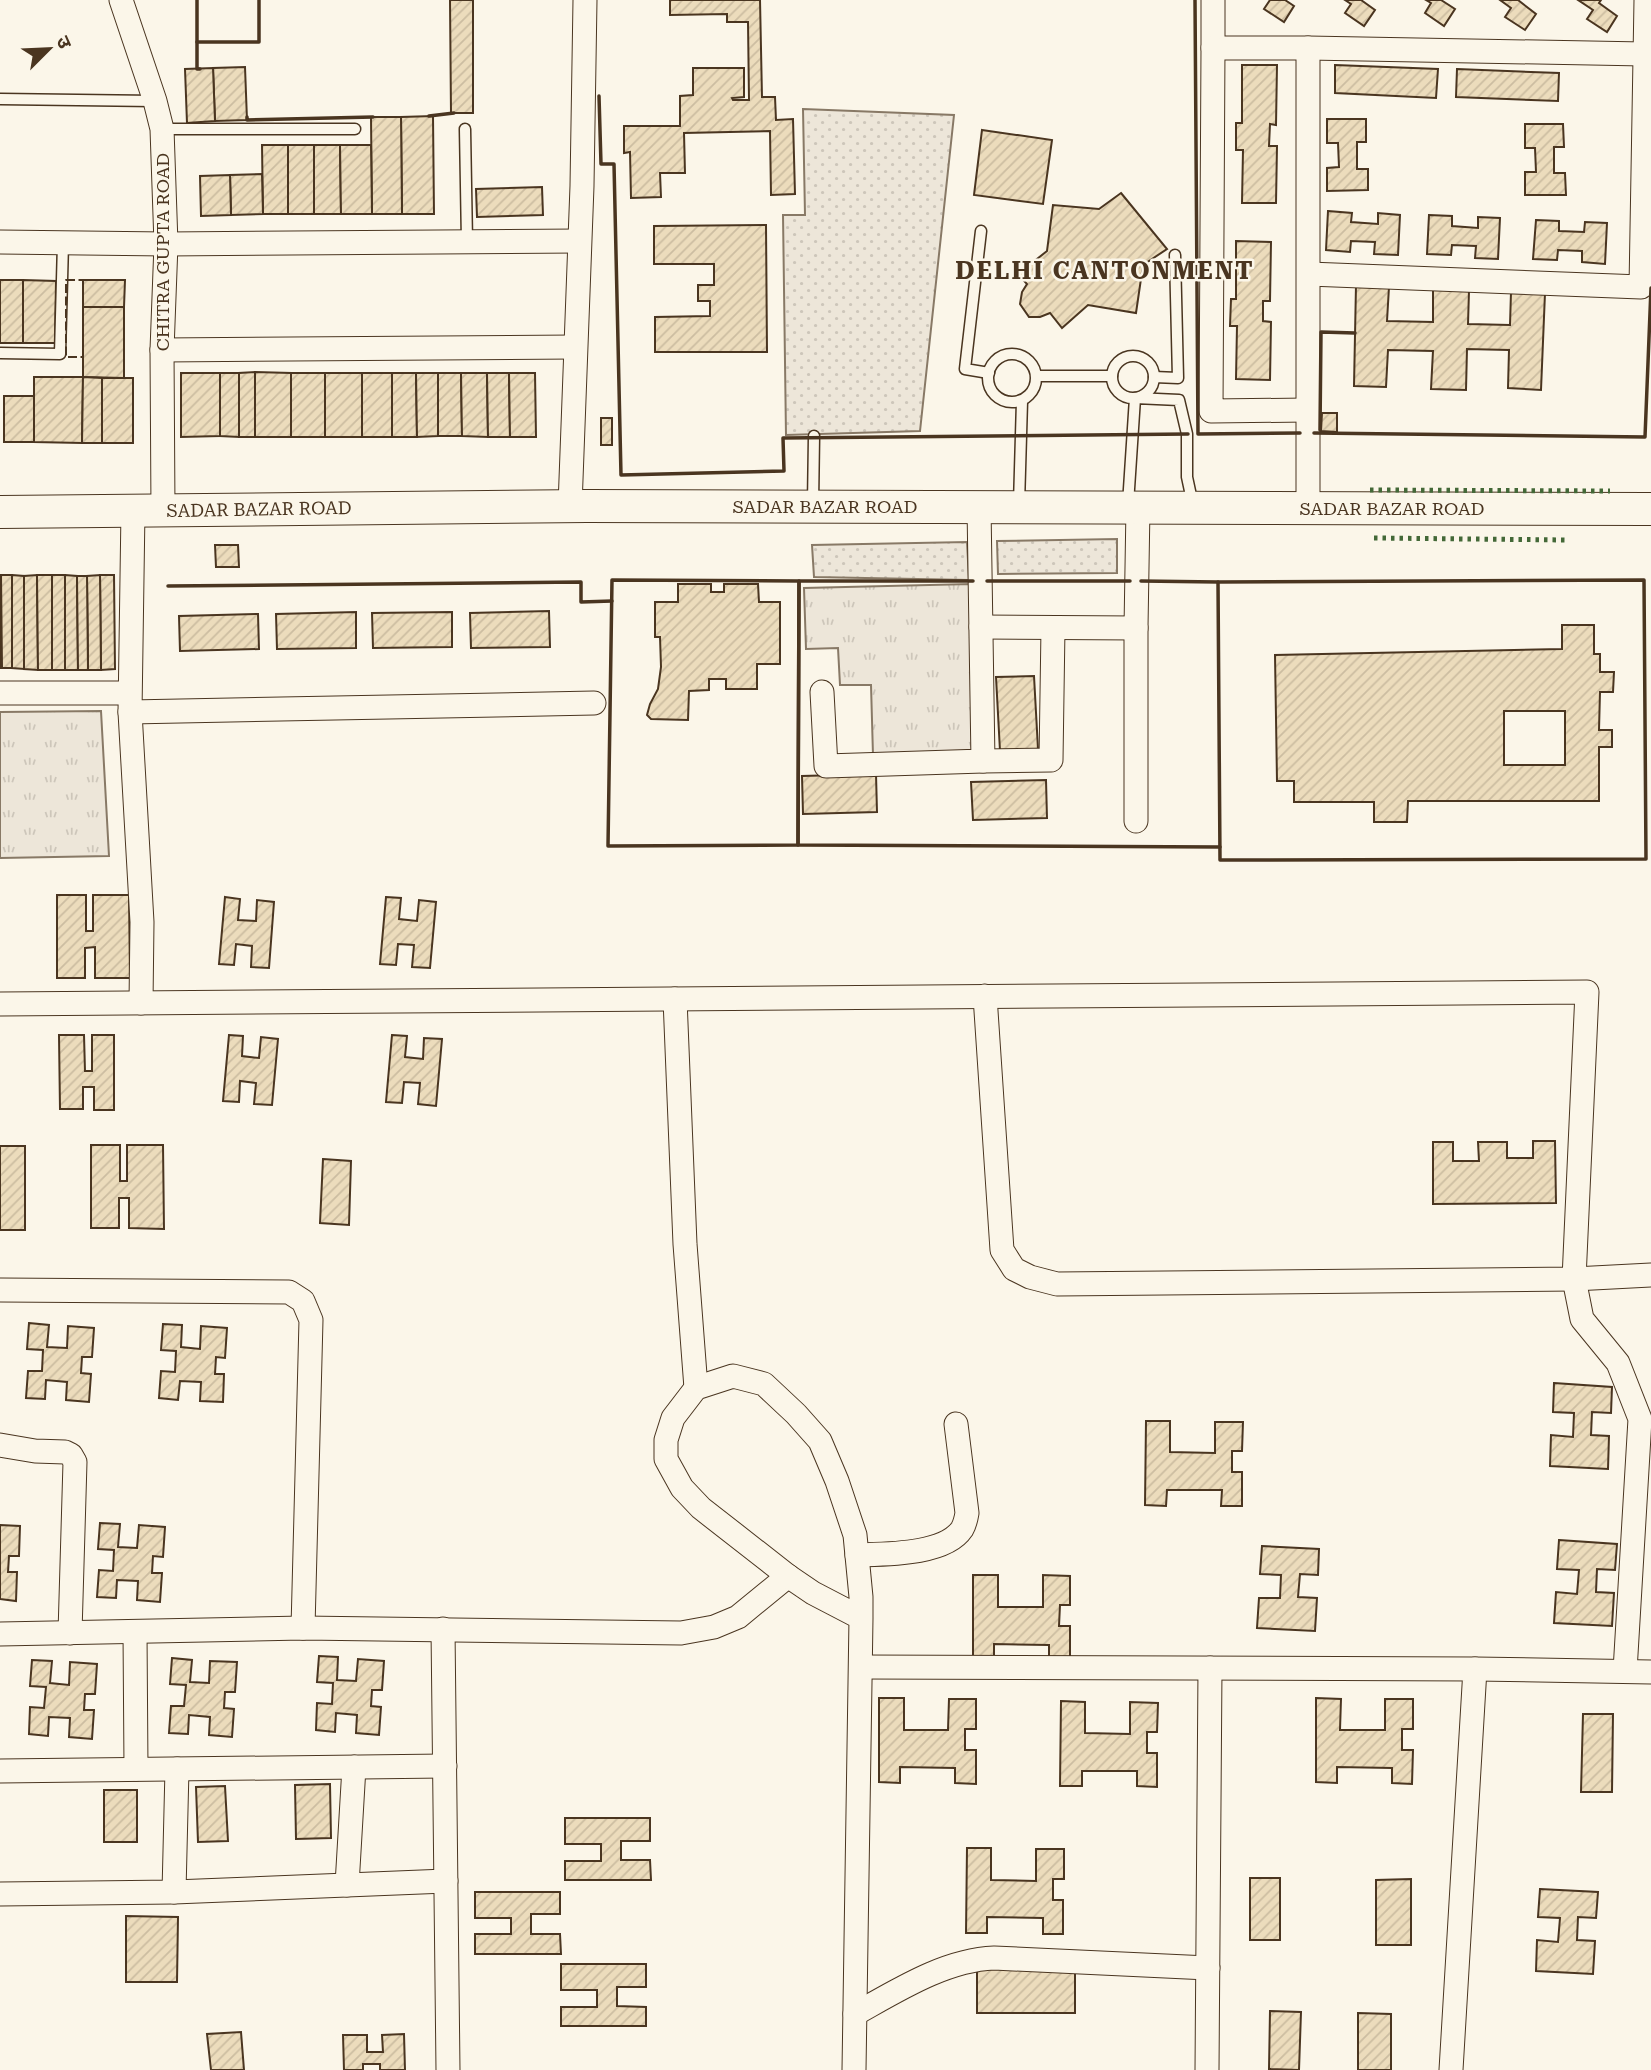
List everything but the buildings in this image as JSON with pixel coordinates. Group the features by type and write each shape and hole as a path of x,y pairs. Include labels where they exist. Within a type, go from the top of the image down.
{"street":[{"name":"CHITRA GUPTA ROAD","path":"121,0 162,129 166,244 162,350 129,703 142,922 142,1003"},
{"path":"570,506 582,186 585,0"},
{"path":"1213,0 1212,411 1307,410"},
{"path":"1309,274 1641,287 1646,0"},
{"path":"1213,48 1644,54"},
{"path":"1308,48 1308,508"},
{"path":"0,242 166,244 579,241"},
{"path":"162,350 575,347"},
{"name":"SADAR BAZAR ROAD","path":"0,512 570,506 1651,509"},
{"path":"979,507 983,761"},
{"path":"1133,507 1136,821"},
{"path":"981,627 1136,628"},
{"path":"822,692 826,766 1051,760 1053,628"},
{"path":"0,693 129,703 594,703"},
{"path":"0,1004 1587,992 1574,1279 1582,1319 1618,1363 1640,1419 1625,1671"},
{"path":"985,996 1002,1250 1014,1269 1030,1278 1057,1284 1574,1279 1651,1275"},
{"path":"675,999 685,1244 696,1388"},
{"path":"0,1290 289,1292 303,1301 311,1320 303,1628"},
{"path":"854,2070 861,1667 861,1618 855,1535 820,1441 764,1384 733,1376 696,1388 673,1418 666,1440 666,1459 682,1488 701,1508 788,1576 813,1593 861,1618"},
{"path":"857,1555 899,1553 928,1548 946,1542 959,1533 967,1513 956,1424"},
{"path":"0,1445 34,1451 65,1451 75,1462 70,1633"},
{"path":"0,1634 303,1628 681,1633 714,1627 738,1617 788,1576"},
{"path":"443,1629 448,2070"},
{"path":"135,1632 136,1769"},
{"path":"861,1667 1651,1672"},
{"path":"1207,2070 1210,1668"},
{"path":"1451,2070 1475,1669"},
{"path":"0,1771 445,1766"},
{"path":"347,1885 354,1767"},
{"path":"174,1892 177,1769"},
{"path":"0,1894 174,1892 446,1881"},
{"path":"855,2014 909,1984 976,1959 1208,1968"}],"lane":[{"path":"0,99 155,101"},
{"path":"162,129 355,128"},
{"path":"465,129 467,243"},
{"path":"981,231 965,369 989,373"},
{"path":"0,353 60,354 63,243"},
{"path":"1175,255 1179,400 1187,434 1187,477 1194,507"},
{"path":"1010,353 1025,357 1035,368 1037,376 1033,391 1022,401 1007,402 995,395 990,388 989,373 996,359 1010,353"},
{"path":"1135,398 1151,388 1154,377 1146,360 1124,357 1113,368 1112,376 1117,390 1123,395 1135,398 1179,400"},
{"path":"1037,376 1112,376"},
{"path":"1154,377 1178,378"},
{"path":"1133,507 1135,398"},
{"path":"1019,507 1022,401"},
{"path":"813,506 814,436"}],"green space":[{"path":"803,109 954,115 920,431 786,435 783,215 805,215"},
{"path":"1117,539 1117,573 998,574 997,541"},
{"path":"967,542 969,580 814,577 812,545"},
{"path":"971,584 976,752 873,755 871,685 840,685 838,648 806,649 804,588"},
{"path":"101,711 109,856 0,858 0,712"}],"hedge":[{"path":"1370,490 1610,491"},
{"path":"1374,538 1567,540"}],"fence":[{"path":"66,280 83,280 83,357 66,357 66,280"}],"wall":[{"path":"197,0 197,69 200,69"},
{"path":"197,42 259,42 259,0"},
{"path":"1195,0 1198,434 1300,433"},
{"path":"599,96 601,164 614,164 621,475 784,471 783,438 1188,434"},
{"path":"429,116 454,113"},
{"path":"247,117 247,120 373,117"},
{"path":"1314,433 1645,437 1651,288"},
{"path":"1320,430 1321,332 1355,333"},
{"path":"612,580 799,581 798,845 608,846 612,580"},
{"path":"1644,580 1646,859 1220,860 1218,582 1644,580"},
{"path":"973,581 799,581 798,845 1220,847"},
{"path":"987,581 1130,581"},
{"path":"1141,581 1218,582"},
{"path":"168,586 581,582 581,602 612,601"}],"district":[{"name":"DELHI CANTONMENT","path":"1105,271"}]}
